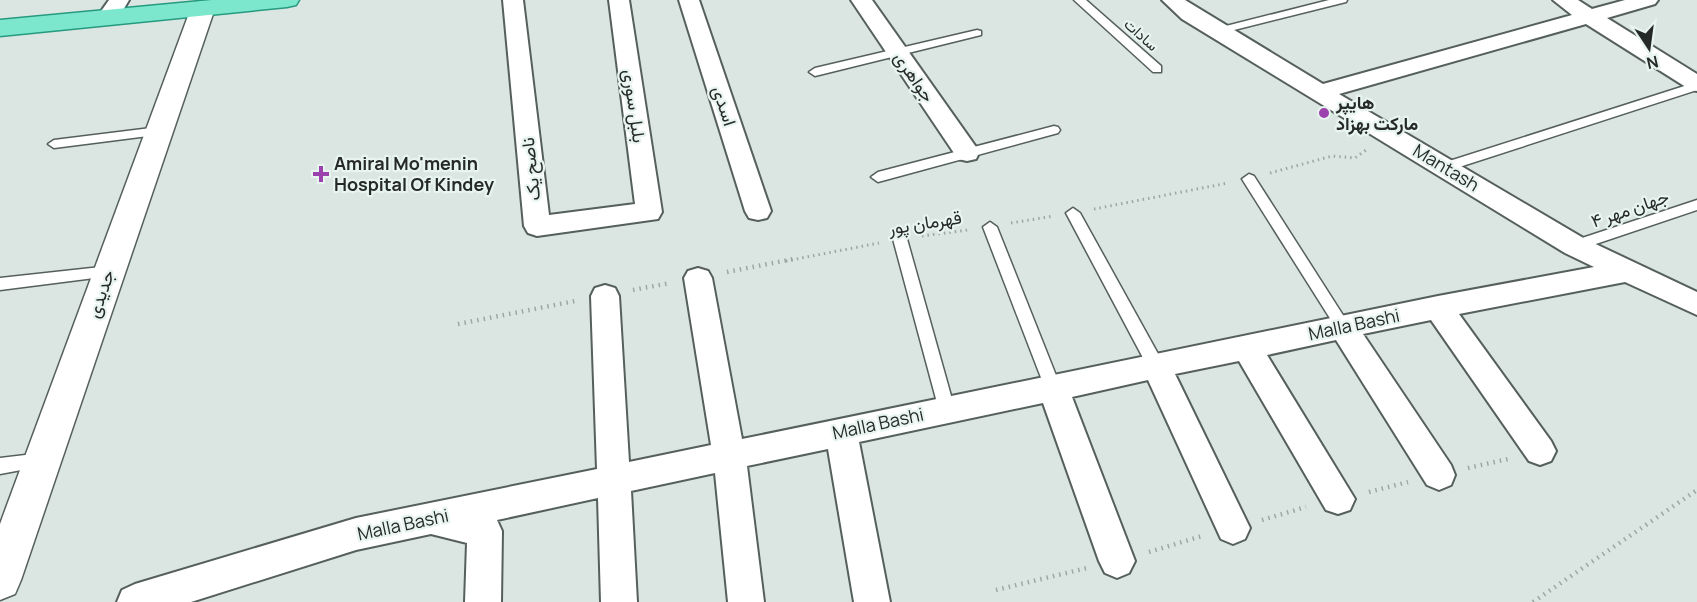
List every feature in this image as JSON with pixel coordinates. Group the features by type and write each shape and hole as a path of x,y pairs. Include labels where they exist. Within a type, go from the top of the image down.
{"main road":[{"path":"0,28 113,9 203,8 287,0"}],"street":[{"name":"ناصح یک","path":"513,0 537,226 649,212"},
{"name":"بلبل سوری","path":"619,0 649,212"},
{"name":"اسدی","path":"689,0 758,211"},
{"name":"جواهری","path":"861,0 967,153"},
{"name":"Mantash","path":"1172,0 1218,31 1575,246 1697,304"},
{"path":"1563,0 1697,85"},
{"path":"1319,92 1648,0"},
{"name":"جدیدی","path":"0,580 203,8"},
{"name":"Malla Bashi","path":"135,602 356,534 1438,307 1627,271"},
{"path":"698,278 729,456 746,602"},
{"path":"605,296 619,602"},
{"path":"1438,307 1540,451"},
{"path":"1343,327 1439,475"},
{"path":"1246,347 1338,499"},
{"path":"1156,366 1233,528"},
{"path":"1053,388 1117,561"},
{"path":"841,432 872,602"},
{"path":"428,519 485,531 483,602"}],"lane":[{"name":"سادات","path":"1079,0 1156,69"},
{"path":"1218,31 1342,0"},
{"path":"815,72 977,33"},
{"path":"1444,167 1697,85"},
{"path":"878,177 1054,130"},
{"path":"54,144 159,131"},
{"path":"1249,179 1343,327"},
{"name":"جهان مهر ۴","path":"1575,246 1697,205"},
{"path":"1072,213 1156,366"},
{"path":"990,226 1053,388"},
{"path":"900,239 947,410"},
{"path":"0,284 110,271"},
{"path":"0,466 43,460"}],"path":[{"name":"قهرمان پور","path":"458,324 900,239 1072,213 1249,179 1332,156 1355,158 1388,133"},
{"path":"996,590 1117,561 1338,499 1540,451"},
{"path":"1533,602 1697,490"}],"place":[{"name":"هایپر مارکت بهزاد","path":"1324,113"},
{"name":"Amiral Mo'menin Hospital Of Kindey","path":"321,174"}]}
